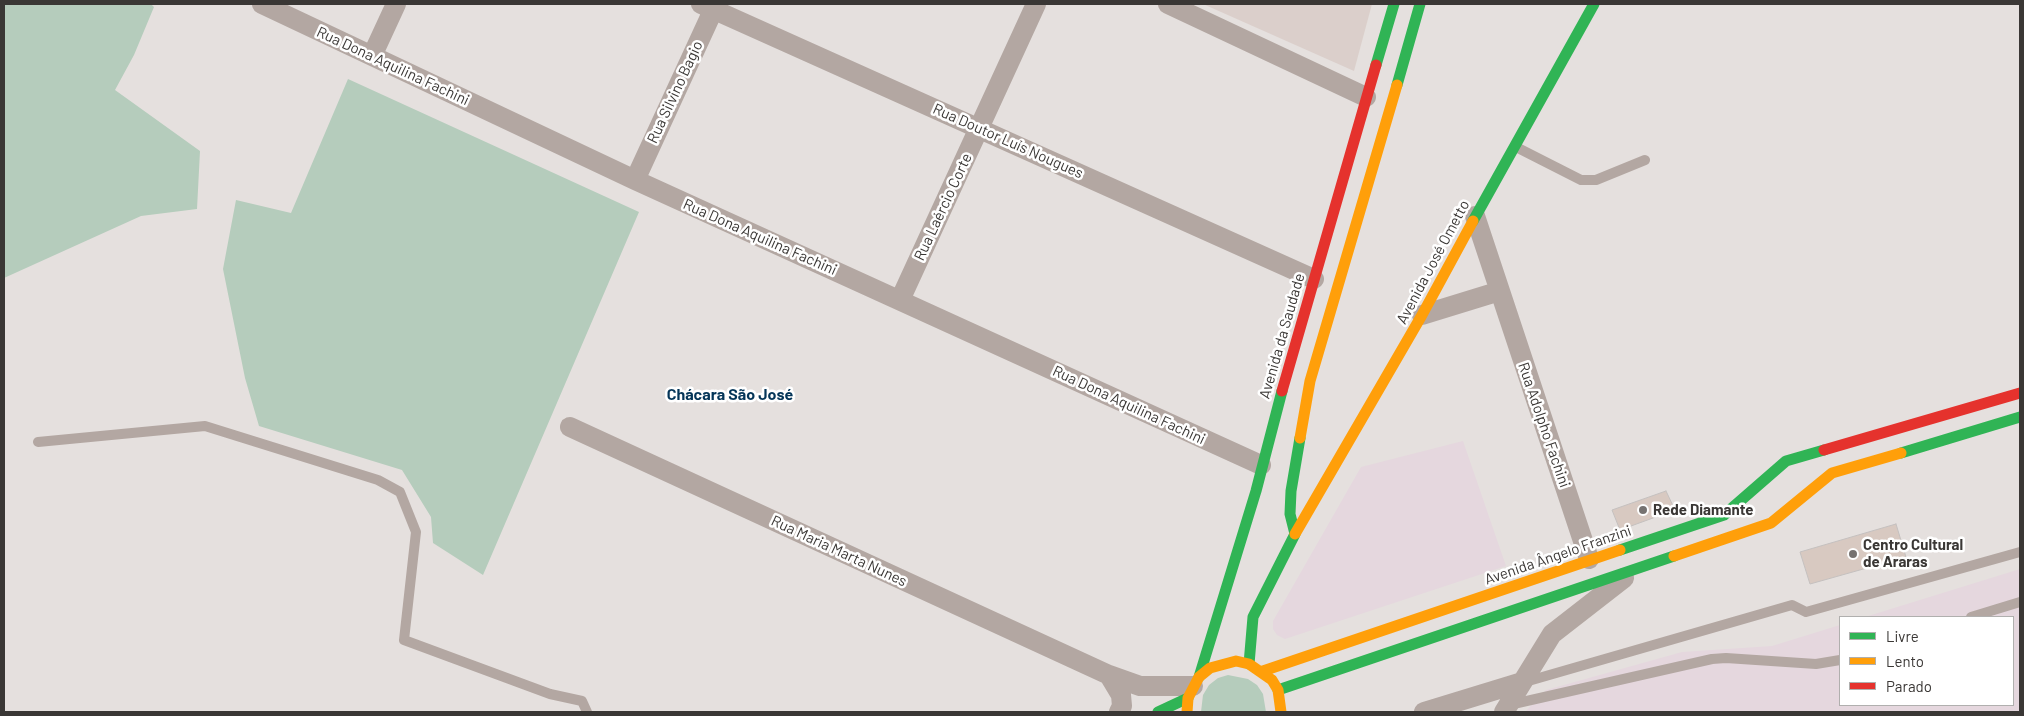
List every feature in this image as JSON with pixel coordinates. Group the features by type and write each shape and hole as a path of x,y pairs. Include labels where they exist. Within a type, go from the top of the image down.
{"street":[{"name":"Rua Dona Aquilina Fachini","path":"262,4 635,180 900,300 1271,474"},
{"path":"372,56 396,4"},
{"name":"Rua Laércio Corte","path":"900,300 1036,4"},
{"path":"1168,4 1366,97"},
{"name":"Avenida da Saudade","path":"1188,712 1193,687 1256,491 1271,474 1314,279 1394,4"},
{"path":"1249,664 1253,617 1295,534 1290,514 1291,491 1310,381 1420,4"},
{"name":"Avenida José Ometto","path":"1295,534 1422,315 1475,216 1594,4"},
{"name":"Rua Doutor Luís Nougues","path":"710,5 1314,279"},
{"name":"Rua Silvino Bagio","path":"635,180 710,5"},
{"name":"Rua Adolpho Fachini","path":"1475,216 1589,559"},
{"path":"1422,315 1500,291"},
{"name":"Avenida Ângelo Franzini","path":"1263,671 1589,559 1724,515 1789,465 2020,393"},
{"path":"1278,690 1771,523 1805,488 1832,473 2020,417"},
{"name":"Rua Maria Marta Nunes","path":"570,427 1109,675 1140,686 1193,687"},
{"path":"1271,474 1291,491"},
{"path":"1256,491 1290,514"},
{"path":"1506,709 1552,634 1633,570"},
{"path":"1158,712 1193,687 1210,668 1222,663 1249,664 1263,671 1278,690 1281,712"},
{"path":"1109,675 1121,695 1122,706 1119,712"},
{"path":"1424,712 1522,682"}],"lane":[{"path":"1514,146 1580,180 1596,180 1645,160"},
{"path":"38,442 205,426 378,480 400,492 416,532 404,640 550,694 582,701 587,712"},
{"path":"1522,682 1792,604 1806,612 2020,552"},
{"path":"1974,616 2020,602"},
{"path":"1506,709 1712,659 1816,664 1839,660"}],"shaded area":[{"path":"1203,4 1372,4 1354,71"},
{"path":"1463,441 1506,566 1285,639 1277,635 1273,629 1273,621 1361,467"},
{"path":"2020,569 2020,712 1525,712 1546,690 1682,652 1772,646 1839,625 1839,706 2014,706 2014,616 1868,616"}],"green space":[{"path":"4,4 151,4 154,7 134,55 115,90 200,151 197,209 141,216 4,278"},
{"path":"348,79 639,212 483,575 433,543 431,517 402,470 259,426 245,378 223,269 236,200 291,213"},
{"path":"1228,675 1248,679 1257,685 1263,694 1266,712 1201,712 1203,695 1209,685 1218,678"}],"building":[{"name":"Rede Diamante","path":"1666,491 1675,510 1620,530 1612,510"},
{"name":"Centro Cultural de Araras","path":"1896,524 1906,557 1810,584 1800,552"}],"traffic: fast":[{"path":"1376,65 1394,4"},
{"path":"1397,85 1420,4"},
{"path":"1473,221 1594,4"},
{"path":"1199,677 1256,491 1282,391"},
{"path":"1901,453 2020,417"},
{"path":"1249,664 1253,617 1295,534 1290,514 1291,491 1300,438"},
{"path":"1620,550 1724,515 1786,461 1824,450"},
{"path":"1278,690 1674,556"},
{"path":"1158,712 1188,698"}],"traffic: slow":[{"path":"1300,438 1310,381 1397,85"},
{"path":"1295,534 1422,315 1473,221"},
{"path":"1674,556 1771,523 1832,473 1901,453"},
{"path":"1263,671 1620,550"},
{"path":"1187,712 1188,698 1199,677 1210,668 1236,661 1249,664 1272,680 1278,690 1281,712"}],"traffic: jam":[{"path":"1282,391 1376,65"},
{"path":"1824,450 2020,393"}],"place":[{"name":"Rede Diamante","path":"1643,510"},
{"name":"Centro Cultural de Araras","path":"1853,554"}],"district":[{"name":"Chácara São José","path":"730,395"}]}
